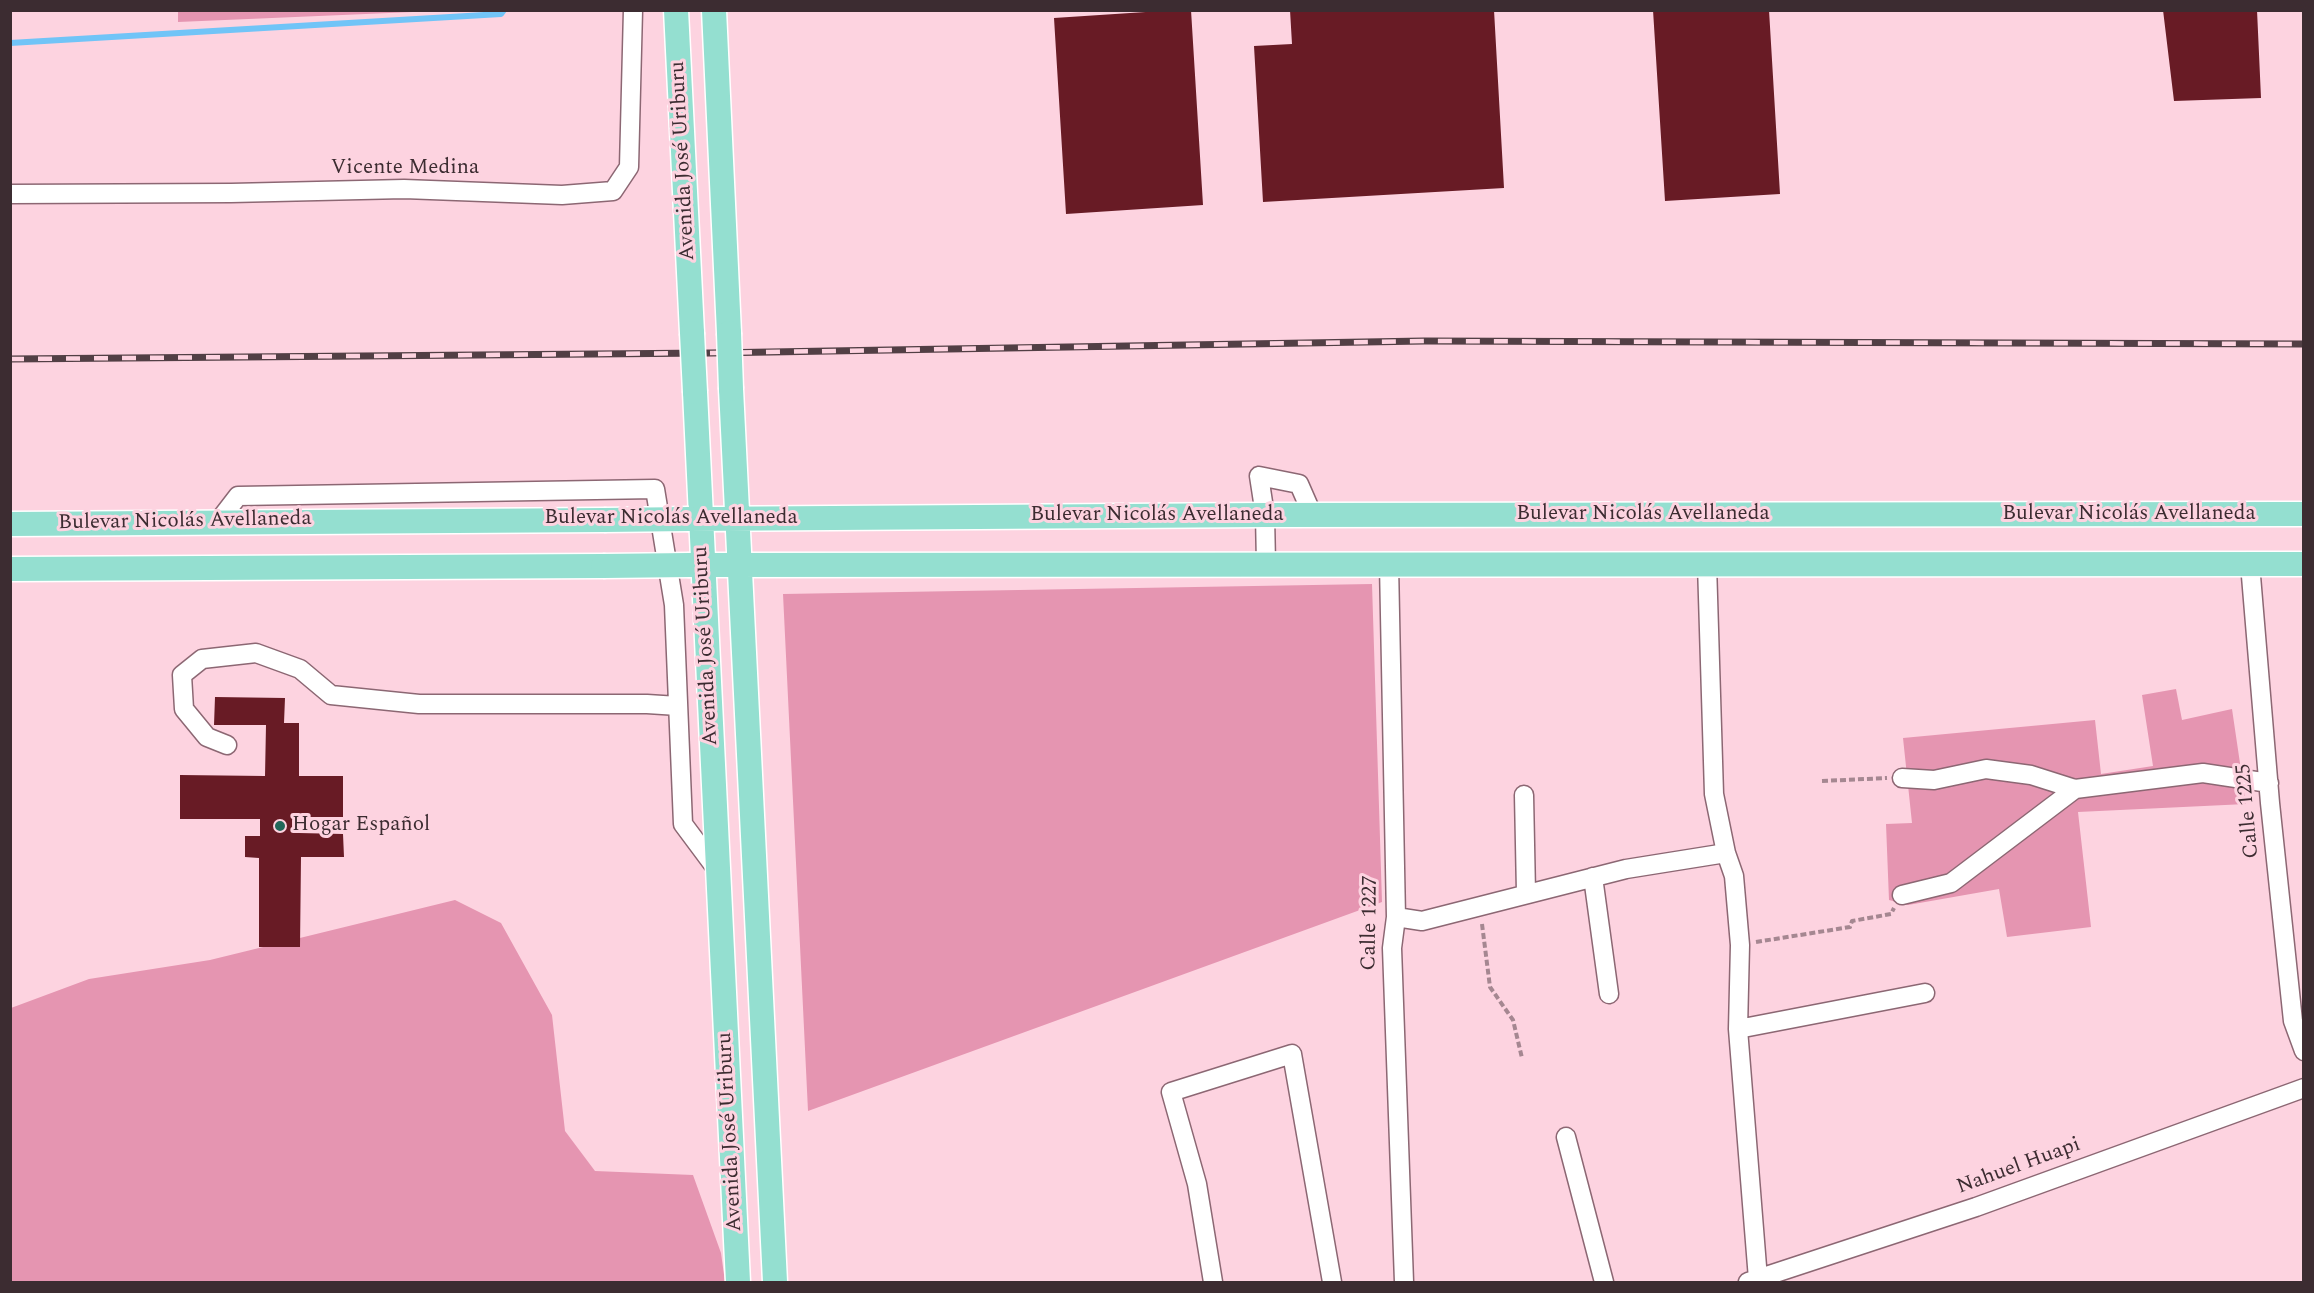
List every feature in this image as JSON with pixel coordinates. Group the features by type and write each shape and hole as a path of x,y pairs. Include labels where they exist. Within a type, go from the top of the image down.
{"main road":[{"name":"Avenida José Uriburu","path":"676,10 695,392 697,565 718,871 738,1282"},
{"name":"Avenida José Uriburu","path":"714,10 775,1282"},
{"name":"Bulevar Nicolás Avellaneda","path":"10,524 1265,515 2304,514"},
{"name":"Bulevar Nicolás Avellaneda","path":"10,569 739,564 2304,564"}],"street":[{"name":"Vicente Medina","path":"10,194 231,193 404,189 562,195 614,191 629,167 633,10"},
{"path":"1266,564 1265,515 1260,476 1299,484 1313,516"},
{"path":"218,522 238,496 655,489 674,605 683,824 718,871"},
{"name":"Calle 1227","path":"1389,564 1396,917 1392,948 1404,1282"},
{"path":"1707,564 1714,794 1726,853 1734,876 1740,945 1738,1029 1753,1281"},
{"name":"Calle 1225","path":"2250,564 2293,1021 2304,1051"},
{"path":"227,746 207,737 184,709 182,675 202,659 256,653 300,669 331,695 419,704 678,706"},
{"path":"1902,778 1934,780 1986,769 2031,775 2075,789 2203,773 2269,783"},
{"path":"1902,895 1951,883 2075,789"},
{"path":"1524,795 1526,894"},
{"path":"1396,917 1422,921 1626,869 1726,853"},
{"path":"1593,877 1610,994"},
{"path":"1738,1029 1925,993"},
{"path":"1213,1282 1197,1184 1171,1092 1292,1054 1332,1282"},
{"name":"Nahuel Huapi","path":"1753,1281 1976,1207 2304,1088"},
{"path":"1566,1137 1604,1282"}],"path":[{"path":"1822,781 1902,778"},
{"path":"1740,945 1850,927 1852,921 1891,914 1902,895"},
{"path":"1480,905 1490,987 1513,1020 1522,1058"}],"shaded area":[{"path":"178,10 436,10 436,11 178,22"},
{"path":"1372,584 1382,902 808,1111 783,594"},
{"path":"2176,689 2182,720 2232,709 2246,804 2078,812 2091,927 2007,937 1999,889 1908,905 1889,900 1886,824 1912,823 1903,738 2095,720 2101,774 2153,766 2142,695"},
{"path":"455,900 501,923 552,1015 565,1131 595,1171 693,1175 721,1253 725,1282 11,1282 11,1008 89,979 210,960"}],"building":[{"path":"1191,10 1203,205 1066,214 1054,18"},
{"path":"1290,10 1494,10 1504,188 1263,202 1254,46 1292,44"},
{"path":"1653,10 1769,10 1780,194 1665,201"},
{"path":"2163,10 2257,10 2261,98 2174,101"},
{"name":"Hogar Español","path":"215,697 285,698 284,723 299,723 299,776 343,776 343,817 300,817 299,833 343,834 344,857 301,857 300,947 259,947 259,858 245,857 245,836 260,836 260,819 180,819 180,775 265,776 266,725 214,725"}],"waterway":[{"path":"10,43 501,14 504,10"}],"railway":[{"path":"10,359 711,353 1424,341 2304,344"}],"place":[{"name":"Hogar Español","path":"280,826"}]}
